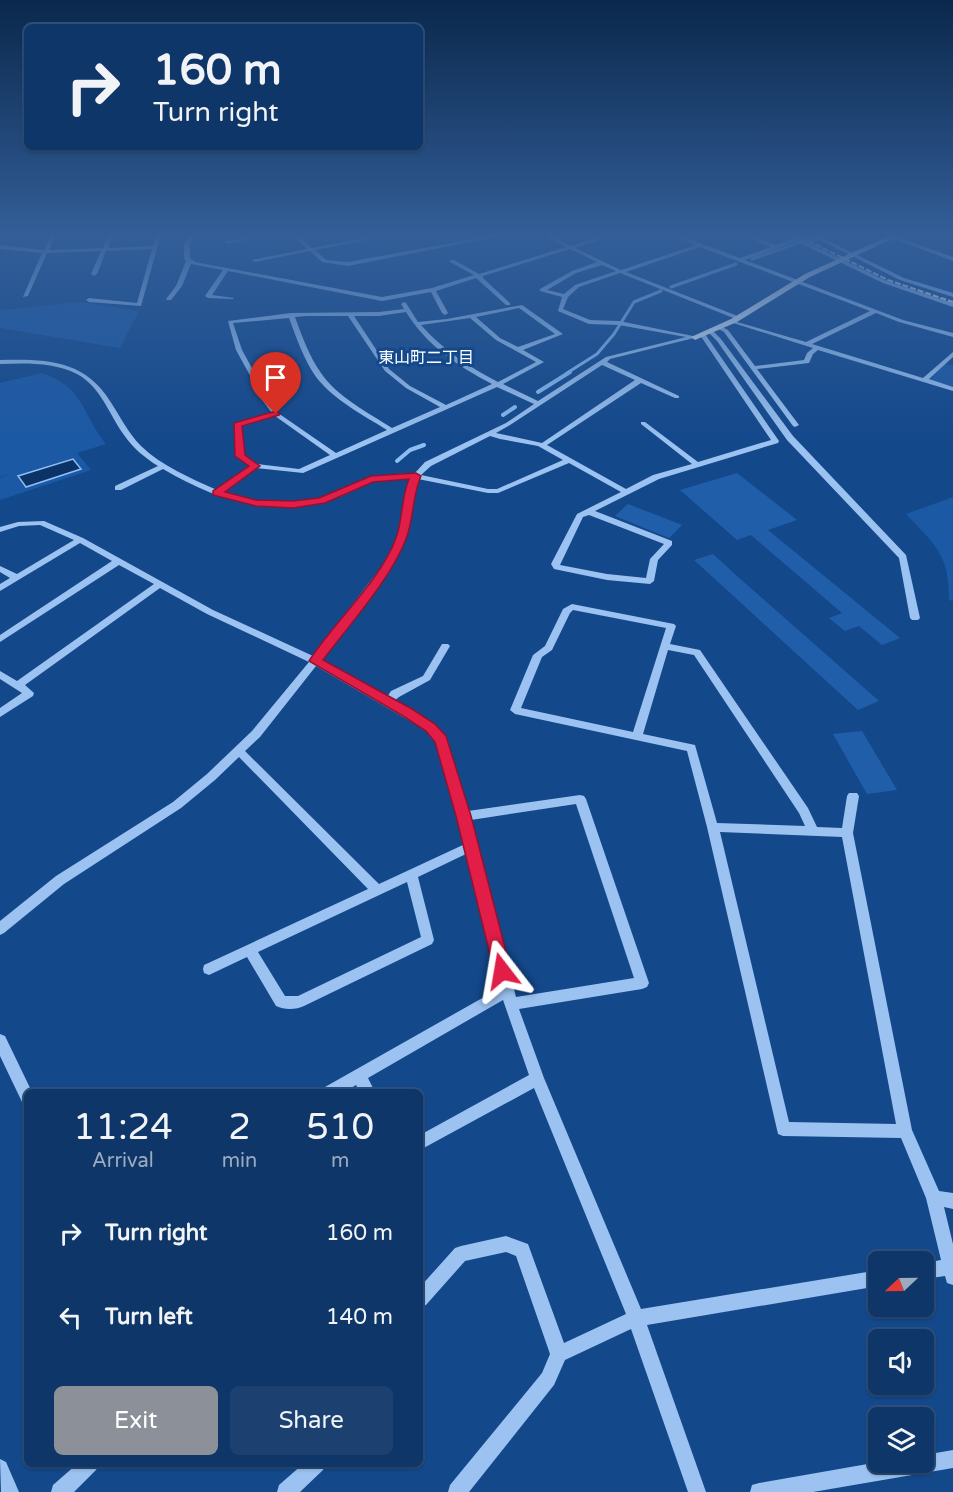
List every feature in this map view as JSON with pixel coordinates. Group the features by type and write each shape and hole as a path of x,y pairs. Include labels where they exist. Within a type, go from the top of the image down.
{"main road":[{"path":"703,335 760,304"}],"street":[{"path":"125,304 139,304"},
{"path":"404,304 444,354 537,404"},
{"path":"440,304 445,313"},
{"path":"562,304 560,310 589,322 703,335 719,340 790,438 903,557 915,618"},
{"path":"698,304 807,344 953,389"},
{"path":"857,304 953,335"},
{"path":"418,324 520,306 560,334 517,350"},
{"path":"334,455 276,414 256,388 256,381 239,350 230,322 291,315 407,310"},
{"path":"807,344 876,311"},
{"path":"350,314 387,370 408,387 445,407"},
{"path":"291,315 302,344 319,376 344,400 391,430"},
{"path":"276,414 237,425 240,456 255,466 300,471 498,384 541,362 492,335 471,316"},
{"path":"720,327 726,331 795,425"},
{"path":"0,929 60,880 177,805 239,751 315,661 386,567 402,537 411,488 416,476 428,464 490,433 608,358 703,335"},
{"path":"589,512 669,543 654,559 650,582 607,577 554,566 580,516 656,477 775,441 703,335"},
{"path":"753,368 807,362 810,353 818,347"},
{"path":"924,380 953,354"},
{"path":"0,362 46,363 81,375 97,386 125,430 139,447 164,466 217,493 256,503 293,504 321,501 371,479 416,476 498,491 570,460"},
{"path":"602,362 677,397"},
{"path":"543,445 640,380"},
{"path":"643,423 698,465"},
{"path":"490,433 500,438 543,445 541,445 626,492"},
{"path":"118,488 164,466"},
{"path":"217,493 255,466"},
{"path":"110,483 127,495"},
{"path":"0,530 18,524 41,523 80,540 210,612 315,661 430,728 441,740 472,846 509,998 537,1078 636,1318 697,1492"},
{"path":"0,588 80,540"},
{"path":"0,639 119,561"},
{"path":"0,569 17,578"},
{"path":"18,686 160,585"},
{"path":"637,736 670,626 572,607 566,611 549,648 538,655 515,710 692,748 713,827 783,1129 905,1131"},
{"path":"388,702 395,694 427,678 445,646"},
{"path":"664,646 697,652 804,811 813,832"},
{"path":"0,674 28,693 0,713"},
{"path":"239,751 377,890"},
{"path":"853,796 847,833 905,1131 934,1198 952,1272 934,1271"},
{"path":"335,1089 509,998 642,982 579,799 464,816"},
{"path":"713,827 847,833"},
{"path":"209,969 472,846"},
{"path":"250,950 281,1002 300,1002 428,940 411,874"},
{"path":"0,1041 24,1091"},
{"path":"359,1076 366,1089"},
{"path":"423,1141 537,1078"},
{"path":"934,1198 953,1201"},
{"path":"423,1296 461,1254 506,1244 522,1250 559,1354"},
{"path":"457,1492 548,1379 559,1354 636,1318 868,1280"},
{"path":"759,1492 953,1459"},
{"path":"60,1492 87,1467"},
{"path":"286,1492 313,1467"},
{"path":"0,1468 10,1492"}],"shaded area":[{"path":"65,304 91,304 139,311 120,348 0,328 0,310"},
{"path":"945,364 953,366 953,387 932,381 931,378"},
{"path":"42,373 67,386 75,394 106,444 77,453 91,470 0,500 0,478 12,473 0,477 0,383"},
{"path":"73,459 81,469 26,487 18,476"},
{"path":"953,497 953,601 949,600 946,572 939,552 906,514"}],"building":[{"path":"737,473 797,520 768,530 900,638 882,645 859,626 845,631 829,618 842,613 751,535 737,540 680,490"},
{"path":"628,504 682,525 669,538 615,516"},
{"path":"713,554 879,701 858,710 694,560"},
{"path":"862,731 897,790 867,794 833,734"}],"waterway":[{"path":"567,373 597,354 614,334 633,304"},
{"path":"538,392 570,372"},
{"path":"503,415 515,407"},
{"path":"397,461 410,450 424,445"}],"district":[{"name":"東山町二丁目","path":"426,358"}],"route":[{"path":"276,414 237,425 240,456 255,466 217,493 232,499 256,503 293,504 321,501 371,479 416,476 411,488 402,537 386,567 315,661 407,713 430,728 441,740 464,816 502,971"}]}
